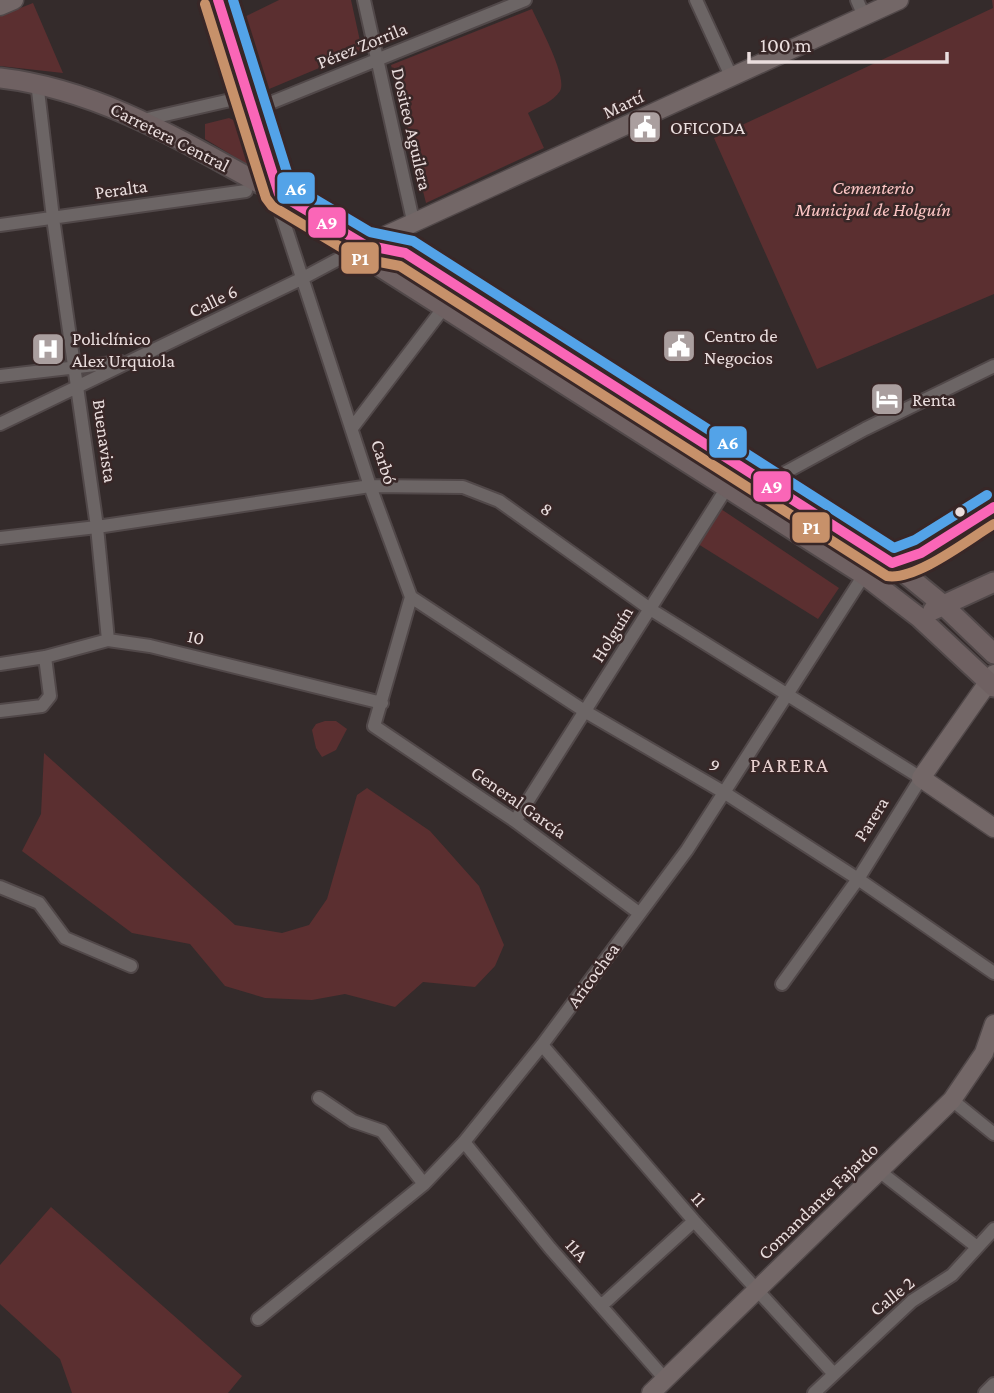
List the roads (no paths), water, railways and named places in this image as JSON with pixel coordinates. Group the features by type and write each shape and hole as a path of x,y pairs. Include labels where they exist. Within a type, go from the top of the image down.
{"main road":[{"name":"Carretera Central","path":"0,78 37,82 143,120 279,202 365,245 405,253 892,564 942,604 994,654"},
{"name":"Carretera Central","path":"365,245 382,268 864,575 920,618 992,681"},
{"path":"892,564 921,553 994,507"},
{"path":"920,618 942,604 994,582"}],"street":[{"path":"0,6 14,0"},
{"name":"Carbó","path":"218,0 370,486 411,597"},
{"name":"Dositeo Aguilera","path":"364,0 414,225"},
{"name":"Pérez Zorrila","path":"143,120 250,103 377,60 524,0"},
{"path":"696,0 731,76"},
{"name":"Martí","path":"365,245 414,225 731,76 860,8 899,0"},
{"name":"Buenavista","path":"37,82 53,218 97,527 108,640"},
{"name":"Peralta","path":"0,225 246,191"},
{"name":"Calle 6","path":"0,424 136,360 365,245"},
{"path":"352,429 445,306"},
{"path":"0,376 136,360"},
{"path":"766,484 865,429 994,366"},
{"name":"Holguín","path":"514,821 740,467"},
{"name":"8","path":"0,538 97,527 370,486 463,487 499,501 650,609 921,778 994,828"},
{"name":"Aricochea","path":"258,1319 424,1184 464,1142 542,1045 725,793 864,575"},
{"path":"382,703 411,597"},
{"name":"9","path":"411,597 586,712 725,793 858,879 994,974"},
{"name":"10","path":"0,664 45,657 108,640 150,646 382,703"},
{"path":"0,711 42,706 50,696 45,657"},
{"name":"Parera","path":"782,984 858,879 921,778 992,681"},
{"name":"General García","path":"382,703 374,726 514,821 639,913"},
{"path":"0,887 39,903 65,938 131,966"},
{"name":"Comandante Fajardo","path":"652,1393 952,1100 984,1053 994,1024"},
{"name":"11","path":"542,1045 694,1221 833,1373"},
{"path":"319,1098 353,1121 382,1131 424,1184"},
{"path":"952,1100 994,1134"},
{"name":"11A","path":"464,1142 665,1379"},
{"path":"879,1171 977,1247"},
{"path":"601,1306 694,1221"},
{"name":"Calle 2","path":"814,1393 912,1301 952,1275 994,1229"},
{"path":"985,1393 994,1384"}],"place":[{"name":"OFICODA","path":"645,127"},
{"name":"Centro de Negocios","path":"679,346"},
{"name":"Policlínico Alex Urquiola","path":"48,349"},
{"name":"Renta","path":"887,399"}],"district":[{"name":"PARERA","path":"790,765"}],"park label":[{"name":"Cementerio Municipal de Holguín","path":"873,198"}]}
